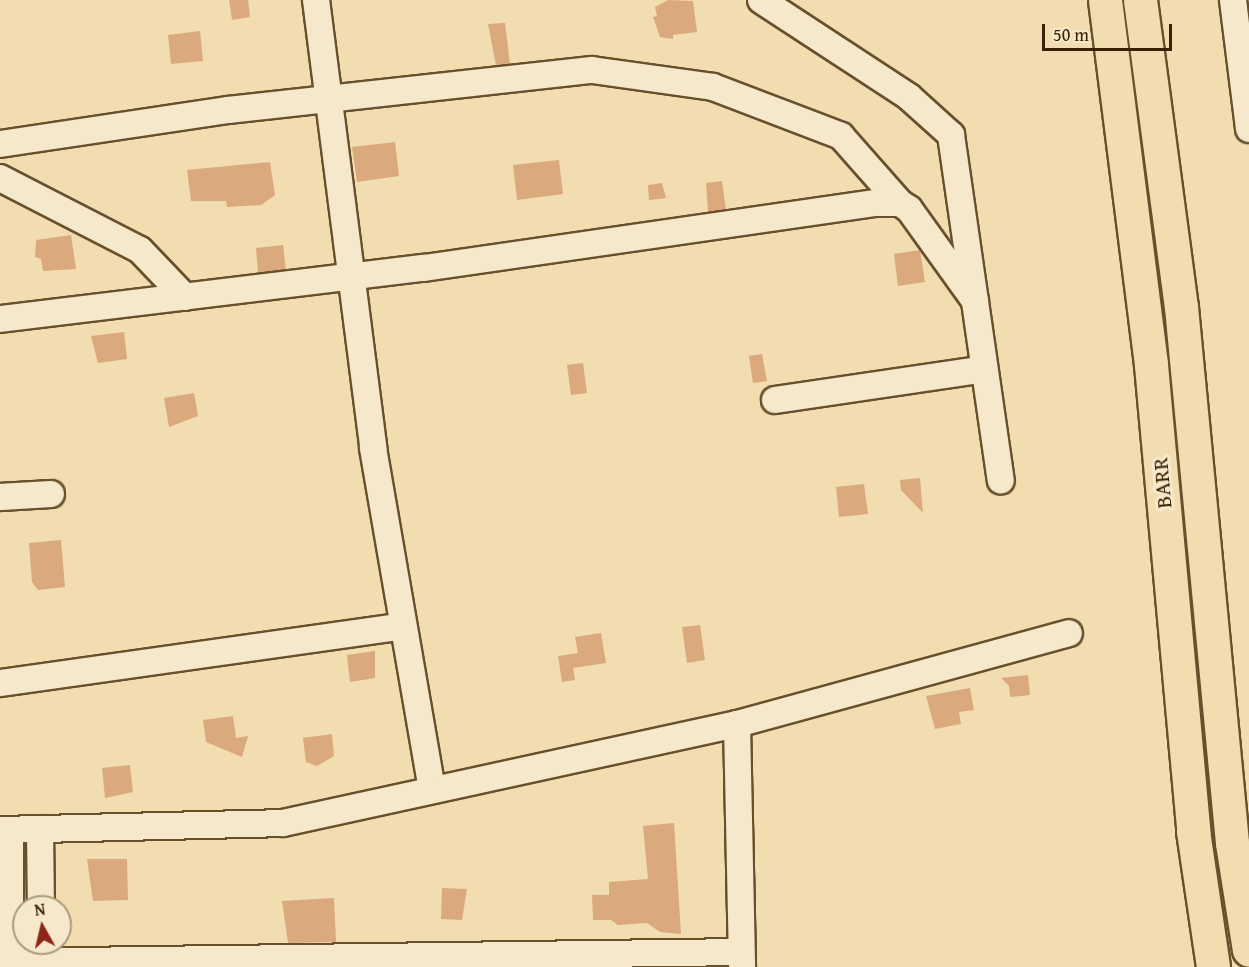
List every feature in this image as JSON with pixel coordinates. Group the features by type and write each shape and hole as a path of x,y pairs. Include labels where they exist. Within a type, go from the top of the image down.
{"highway":[{"name":"BARR","path":"1105,0 1151,365 1193,831 1213,967"},
{"name":"BARR","path":"1140,0 1181,307 1232,843 1249,950"}],"street":[{"path":"316,0 327,99 400,627 432,790"},
{"path":"761,0 909,97 951,135 1001,480"},
{"path":"1233,0 1249,129"},
{"path":"0,144 327,99 592,70 713,87 841,136 900,203 975,301"},
{"path":"0,178 140,250 185,297"},
{"path":"0,319 185,297 900,203"},
{"path":"775,400 984,369"},
{"path":"0,496 51,494"},
{"path":"0,683 400,627"},
{"path":"737,724 742,959 42,957 7,964 5,830 283,823 737,724 1069,633"},
{"path":"40,829 41,895"}],"building":[{"path":"229,0 248,0 250,17 232,20"},
{"path":"668,0 693,1 697,32 673,35 673,39 660,37 653,17 657,16 655,7"},
{"path":"505,23 510,64 496,65 488,24"},
{"path":"200,31 203,61 171,64 168,35"},
{"path":"395,142 399,176 357,182 352,147"},
{"path":"559,160 563,194 517,200 513,165"},
{"path":"270,162 275,195 261,205 227,207 226,201 191,201 187,170"},
{"path":"722,181 726,210 708,212 706,183"},
{"path":"662,183 666,198 649,200 648,185"},
{"path":"71,235 76,269 43,271 41,259 35,257 36,240"},
{"path":"283,245 286,270 258,273 256,248"},
{"path":"920,250 925,282 898,286 894,254"},
{"path":"124,332 127,359 98,363 91,336"},
{"path":"762,354 767,381 753,383 749,356"},
{"path":"583,363 587,393 571,395 567,365"},
{"path":"194,393 198,416 169,427 164,398"},
{"path":"920,478 923,513 901,490 900,480"},
{"path":"864,484 868,514 839,517 836,487"},
{"path":"61,540 65,587 38,590 32,582 29,543"},
{"path":"700,625 705,660 687,663 682,627"},
{"path":"601,633 606,663 573,668 575,680 562,682 558,656 578,653 575,637"},
{"path":"375,651 375,678 350,682 347,655"},
{"path":"1028,675 1030,695 1010,697 1009,686 1001,678"},
{"path":"970,688 974,710 959,712 961,724 935,729 926,696"},
{"path":"233,716 236,738 248,736 242,757 206,742 203,720"},
{"path":"332,734 334,756 317,766 306,762 303,738"},
{"path":"130,765 133,792 105,798 102,768"},
{"path":"674,823 681,934 660,932 647,923 618,925 611,920 593,920 592,895 609,895 609,882 648,879 643,826"},
{"path":"87,859 127,859 128,900 93,901"},
{"path":"442,888 467,889 462,920 441,919"},
{"path":"334,898 336,942 288,943 282,901"}]}
